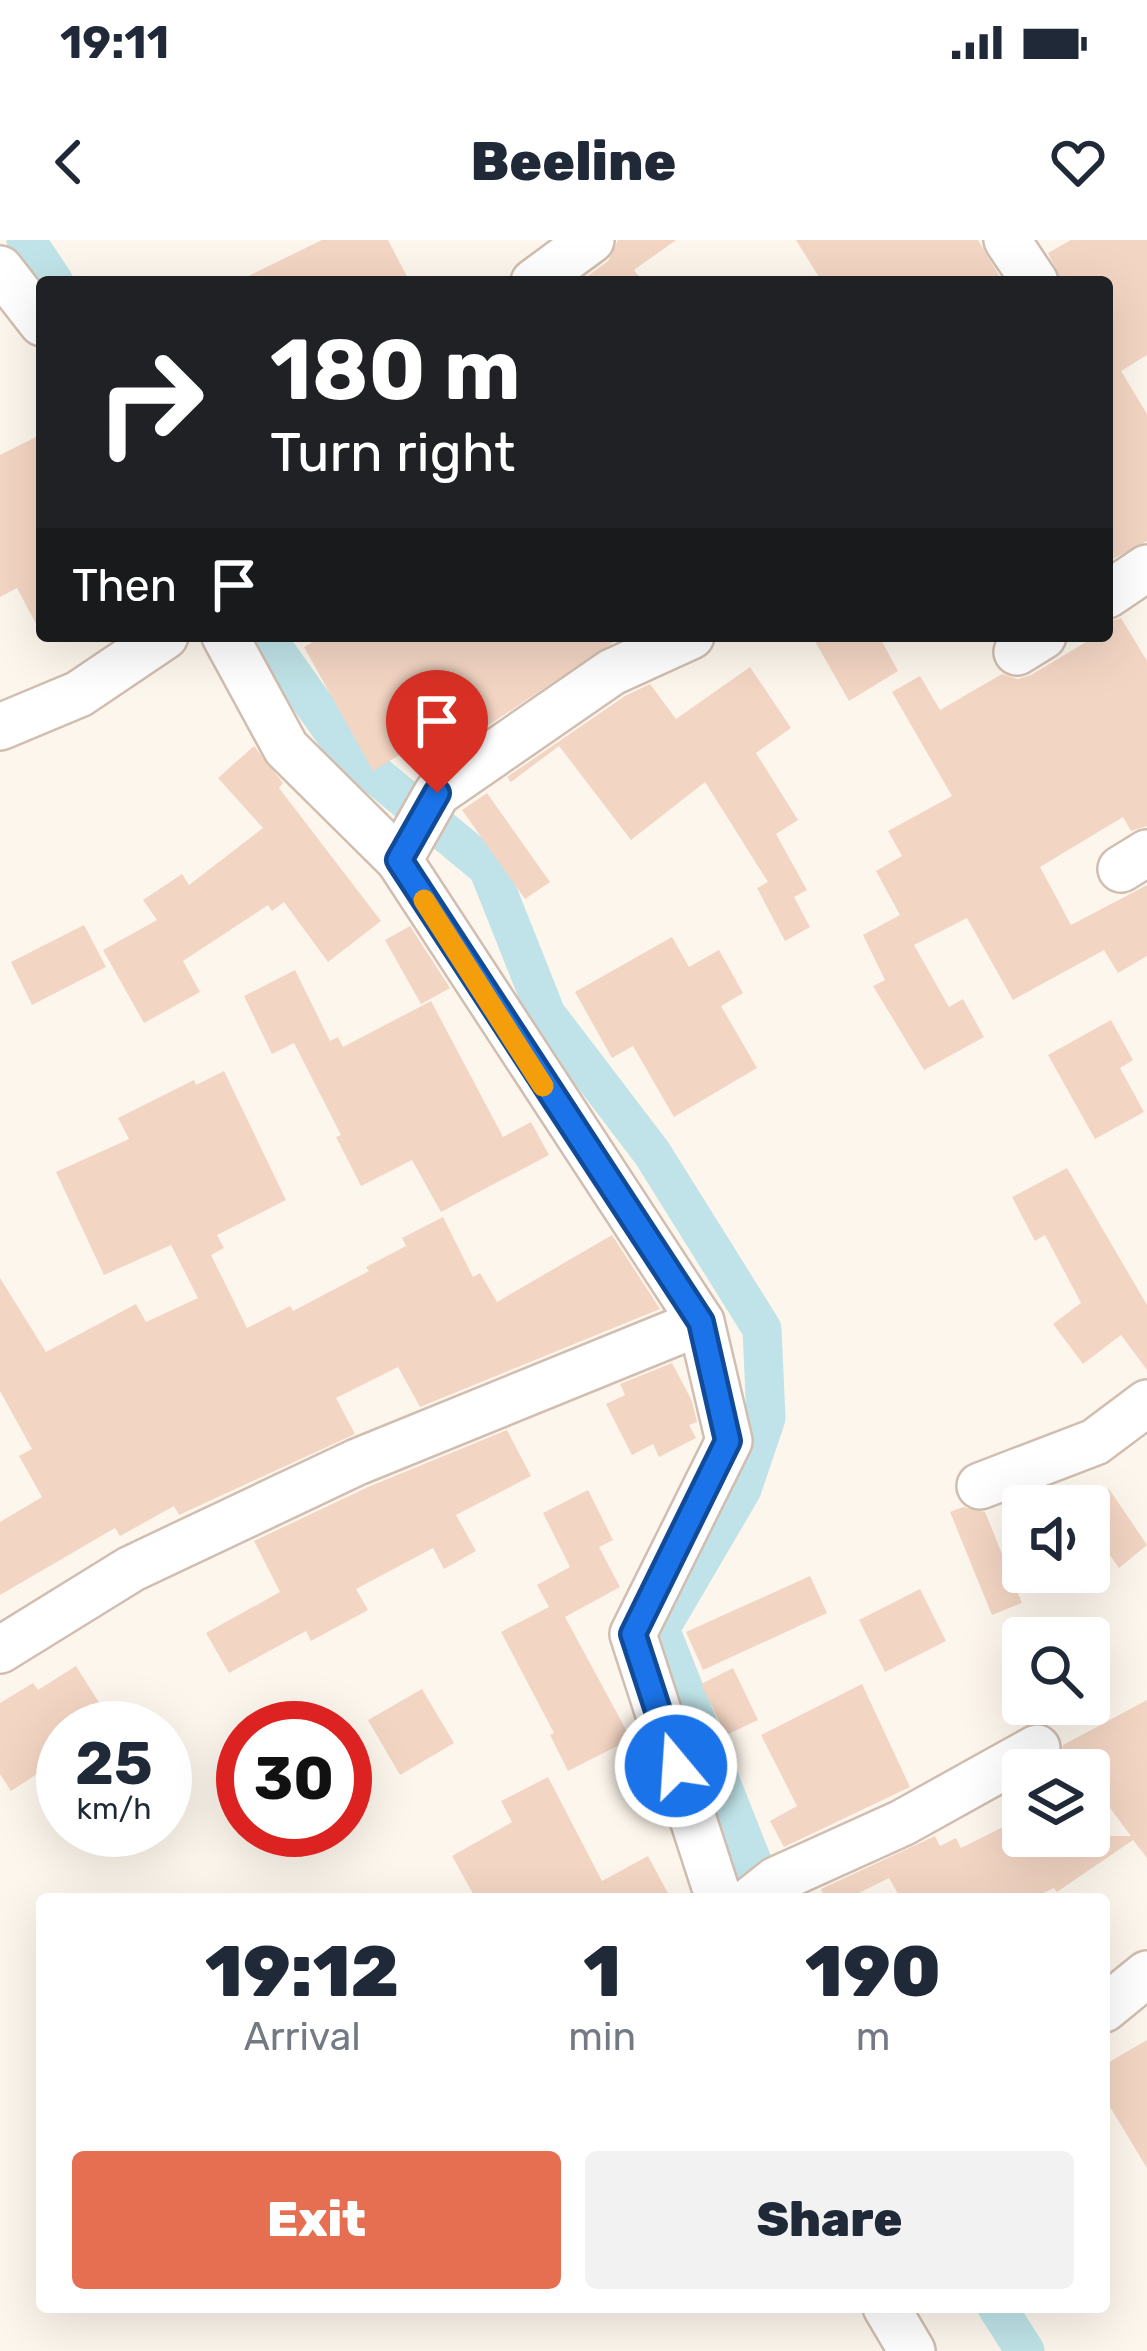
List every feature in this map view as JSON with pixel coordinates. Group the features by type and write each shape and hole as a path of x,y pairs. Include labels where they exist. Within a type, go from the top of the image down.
{"street":[{"path":"542,276 591,240"},
{"path":"1007,240 1031,276"},
{"path":"0,269 36,315"},
{"path":"1113,591 1147,568"},
{"path":"0,727 79,694 156,642"},
{"path":"228,642 286,748 399,860 701,1322 728,1441 633,1634 717,1893"},
{"path":"399,860 437,793 612,672 678,642"},
{"path":"0,1650 131,1569 336,1472 701,1322"},
{"path":"980,1486 1095,1442 1147,1402"},
{"path":"771,1893 1036,1748"},
{"path":"1110,2004 1147,1974"},
{"path":"889,2313 911,2351"}],"building":[{"path":"322,240 388,240 407,276 248,276"},
{"path":"618,240 676,240 634,270 638,276 588,276 608,261"},
{"path":"796,240 978,240 999,276 818,276"},
{"path":"1071,240 1147,240 1147,355 1121,371 1147,414 1147,541 1113,559 1113,276 1059,276 1048,253"},
{"path":"36,437 36,624 17,588 0,597 0,455"},
{"path":"1121,618 1147,661 1147,826 1131,831 1123,817 1040,867 1071,925 1147,885 1147,956 1118,973 1104,950 1013,1000 967,918 914,945 949,1007 963,999 984,1037 924,1070 873,986 885,980 863,935 900,915 876,871 902,856 888,831 952,796 892,692 920,676 940,710 1002,674 1018,679 1086,642 1113,642 1113,620"},
{"path":"313,642 614,642 478,732 467,714 373,771 304,647"},
{"path":"815,642 882,642 898,671 849,701"},
{"path":"750,667 791,728 756,753 798,820 776,834 807,890 794,897 810,927 785,941 757,888 768,882 705,782 631,840 559,746 511,782 507,777 650,684 676,719"},
{"path":"254,746 283,783 279,788 381,921 328,962 284,902 272,911 268,905 183,961 200,992 144,1023 103,950 157,920 143,900 182,874 189,885 263,828 218,778"},
{"path":"487,793 550,882 525,899 462,810"},
{"path":"84,925 106,967 32,1005 11,962"},
{"path":"410,926 450,988 421,1004 385,940"},
{"path":"672,937 689,967 719,950 743,993 721,1006 757,1068 674,1117 633,1046 612,1058 575,992"},
{"path":"295,970 330,1041 338,1037 343,1047 431,1001 503,1137 531,1122 549,1155 441,1212 412,1160 361,1186 294,1043 272,1054 244,996"},
{"path":"1111,1020 1133,1060 1120,1068 1144,1112 1095,1139 1048,1055"},
{"path":"224,1071 286,1200 217,1235 224,1248 211,1255 247,1328 290,1306 293,1311 369,1271 366,1267 406,1246 402,1238 443,1217 473,1277 480,1273 497,1302 612,1235 660,1309 420,1407 398,1367 336,1398 355,1434 179,1515 174,1506 120,1536 115,1528 0,1595 0,1522 42,1497 19,1456 32,1449 0,1391 0,1278 46,1352 136,1304 146,1322 198,1298 171,1245 104,1275 56,1172 129,1139 118,1118 194,1080 196,1085"},
{"path":"1067,1168 1147,1305 1147,1370 1121,1335 1083,1364 1053,1324 1081,1303 1045,1235 1035,1241 1012,1197"},
{"path":"672,1363 692,1401 697,1422 689,1425 696,1438 659,1457 653,1444 632,1455 606,1404 625,1395 620,1384"},
{"path":"507,1430 531,1476 456,1515 476,1551 444,1569 433,1548 356,1589 368,1610 311,1641 306,1631 229,1673 206,1633 280,1592 254,1541 368,1487"},
{"path":"588,1490 613,1540 599,1547 620,1587 565,1617 631,1739 568,1771 550,1735 554,1733 501,1632 549,1607 537,1585 570,1567 543,1513"},
{"path":"1110,1490 1147,1545 1119,1568 1110,1555"},
{"path":"963,1507 985,1512 1002,1554 1002,1593 1018,1593 1022,1603 992,1615 950,1512"},
{"path":"810,1576 827,1613 703,1670 686,1632"},
{"path":"920,1589 946,1641 885,1672 859,1620"},
{"path":"76,1666 98,1701 36,1701 36,1775 11,1791 0,1774 0,1703 33,1683 38,1690"},
{"path":"733,1668 758,1720 726,1735 701,1684"},
{"path":"862,1684 910,1787 784,1847 770,1821 797,1806 761,1735"},
{"path":"422,1689 454,1743 400,1775 372,1727 372,1718"},
{"path":"1147,1700 1147,1858 1133,1840 1110,1856 1110,1836 1131,1836 1110,1808 1110,1749 1062,1749"},
{"path":"548,1777 602,1881 648,1856 668,1893 473,1893 452,1856 512,1822 501,1801"},
{"path":"1002,1828 1002,1857 1108,1857 1057,1892 1054,1888 1044,1893 898,1893 889,1878 859,1893 823,1893 821,1889 935,1836 940,1846 956,1838 961,1848"},
{"path":"1147,2040 1147,2168 1110,2107 1110,2062"}],"waterway":[{"path":"26,240 50,276"},
{"path":"269,642 347,751 488,868 546,1014 652,1153 762,1329 766,1418 742,1489 660,1629 765,1893"},
{"path":"1001,2313 1025,2351"}],"slow traffic":[{"path":"424,900 543,1086"}],"route":[{"path":"437,793 399,860 701,1322 728,1441 633,1634 676,1766"}]}
